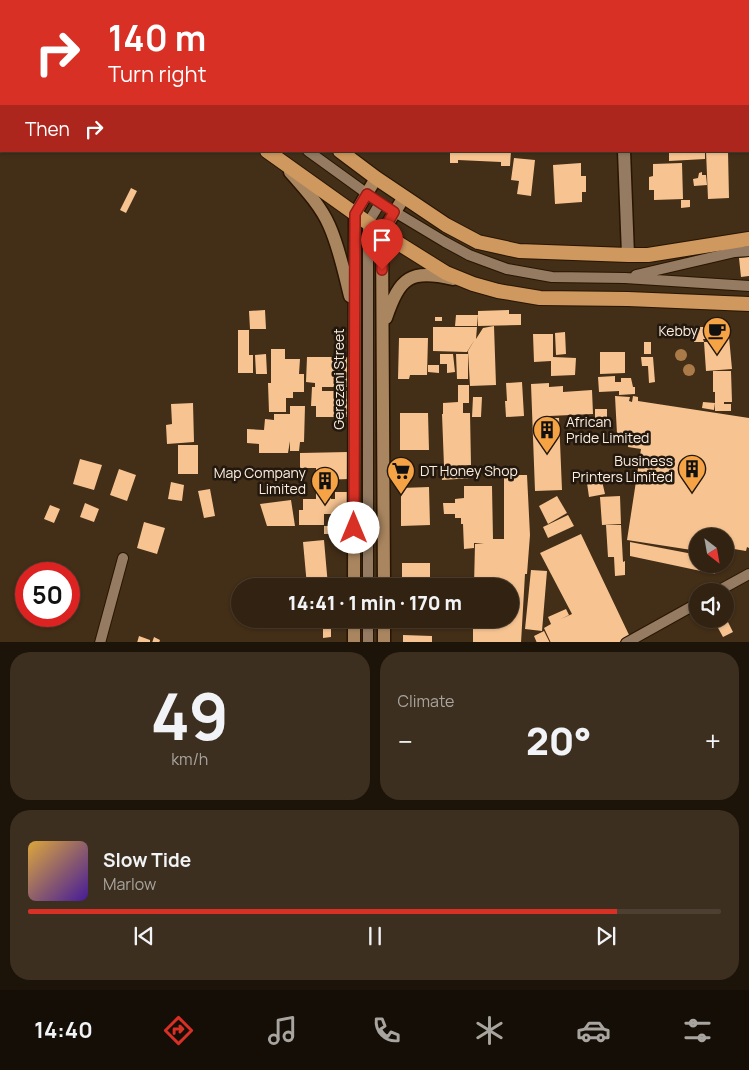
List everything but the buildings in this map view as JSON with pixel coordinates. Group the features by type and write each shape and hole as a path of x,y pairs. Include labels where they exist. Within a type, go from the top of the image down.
{"highway":[{"path":"268,152 382,233 446,273 473,284 498,291 540,298 628,299 749,304"},
{"path":"341,152 446,225 478,242 519,251 628,256 648,255 749,238"}],"main road":[{"path":"284,164 309,194 329,224 341,259 355,315"},
{"path":"355,214 376,178"},
{"path":"384,578 382,233 404,197"},
{"name":"Gerezani Street","path":"354,578 355,214"},
{"path":"382,326 393,296 403,282 418,275 433,274 473,284"},
{"path":"354,628 354,642"},
{"path":"384,628 384,642"}],"street":[{"path":"624,152 628,256"}],"lane":[{"path":"0,0 5,0"},
{"path":"309,152 394,212 469,255 508,269 552,277 625,278 749,286"},
{"path":"368,578 368,223 380,203"},
{"path":"625,278 735,252 749,251"},
{"path":"100,642 123,558"},
{"path":"733,583 749,574"},
{"path":"626,642 689,608"},
{"path":"368,628 368,642"}],"place":[{"name":"Kebby","path":"717,355"},
{"name":"African Pride Limited","path":"547,454"},
{"name":"Business Printers Limited","path":"692,493"},
{"name":"DT Honey Shop","path":"401,495"},
{"name":"Map Company Limited","path":"325,505"}],"route":[{"path":"354,528 355,214 367,194 394,212 382,233 382,270"}]}
